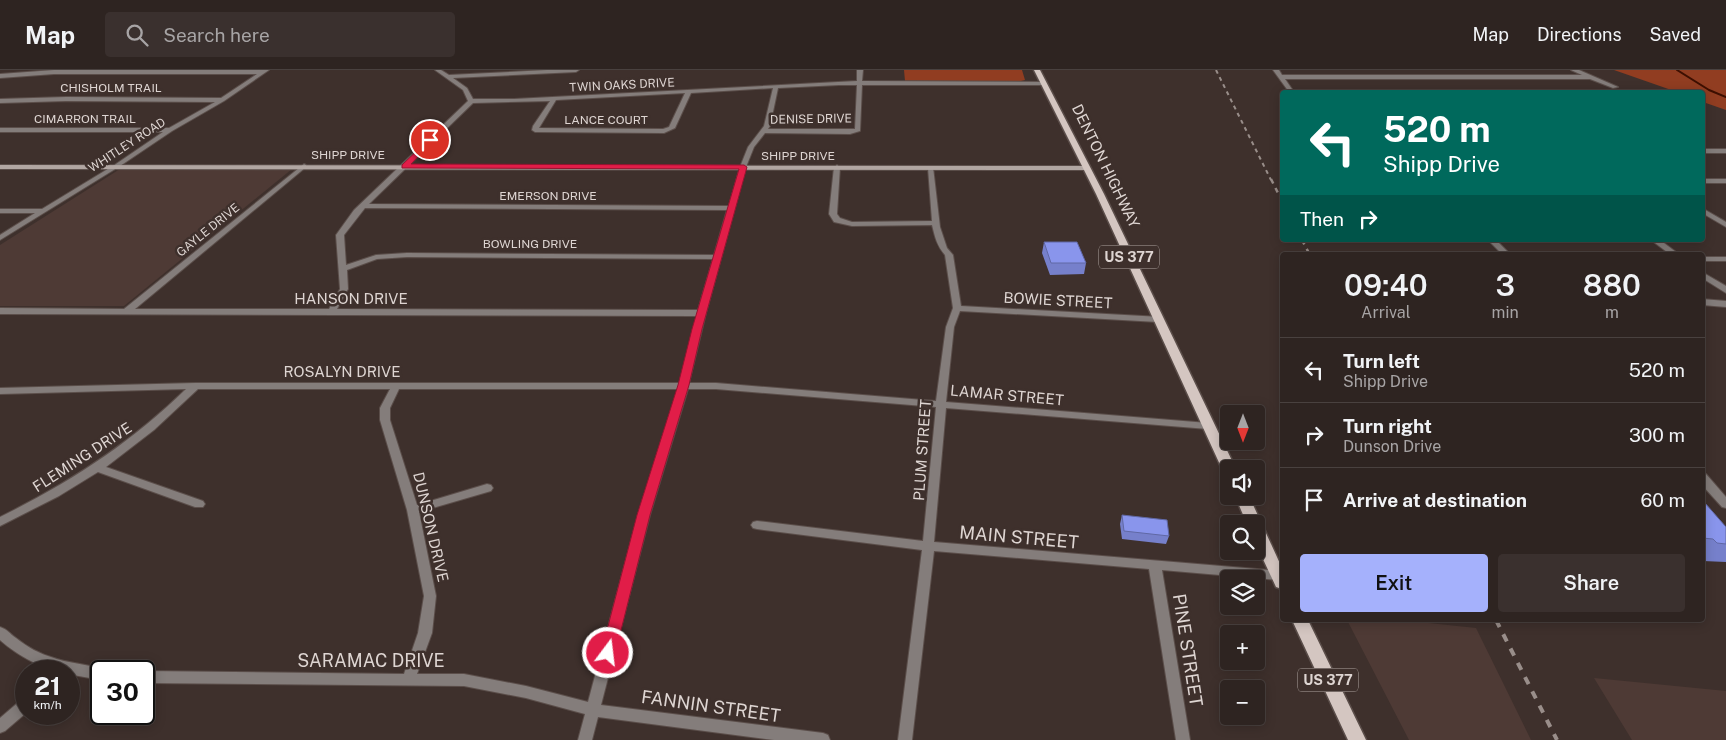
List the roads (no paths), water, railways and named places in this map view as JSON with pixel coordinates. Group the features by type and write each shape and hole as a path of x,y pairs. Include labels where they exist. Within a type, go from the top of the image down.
{"main road":[{"name":"DENTON HIGHWAY","path":"1037,70 1086,168 1225,460"},
{"path":"1265,546 1280,577"},
{"name":"US 377","path":"1301,622 1357,740"}],"street":[{"path":"332,312 344,289 340,235 363,206 471,101 465,89 438,70"},
{"path":"449,77 576,70"},
{"name":"DENISE DRIVE","path":"764,131 855,132 859,127 860,70"},
{"path":"1276,70 1289,90"},
{"path":"1574,70 1616,87"},
{"path":"0,76 56,71 264,71"},
{"name":"WHITLEY ROAD","path":"0,238 118,165 170,130 222,100 264,71"},
{"path":"1280,77 1592,77"},
{"name":"TWIN OAKS DRIVE","path":"471,101 859,83 1044,83"},
{"path":"585,740 644,515 684,385 732,208 751,147 764,131 776,86"},
{"name":"LANCE COURT","path":"554,98 535,130 664,131 672,128 689,91"},
{"name":"CHISHOLM TRAIL","path":"0,101 66,99 222,100"},
{"name":"CIMARRON TRAIL","path":"0,130 170,130"},
{"path":"1705,151 1726,151"},
{"name":"SHIPP DRIVE","path":"0,167 118,165 1086,168"},
{"name":"GAYLE DRIVE","path":"127,311 304,166"},
{"path":"837,167 833,214 837,220 852,224 936,223"},
{"name":"PLUM STREET","path":"905,740 934,496 941,405 950,327 957,308 949,255 944,252 936,223 931,168"},
{"path":"1705,181 1726,181"},
{"name":"EMERSON DRIVE","path":"363,206 732,208"},
{"path":"0,211 44,211"},
{"path":"1705,212 1726,225"},
{"path":"1711,216 1726,216"},
{"path":"1494,242 1505,252"},
{"path":"1658,242 1672,252"},
{"name":"BOWLING DRIVE","path":"343,269 376,257 407,255 718,257"},
{"path":"1705,259 1726,259"},
{"path":"1705,276 1726,290"},
{"path":"1705,302 1726,304"},
{"name":"BOWIE STREET","path":"957,308 1158,319"},
{"name":"HANSON DRIVE","path":"0,311 702,313"},
{"name":"LAMAR STREET","path":"684,385 1208,426"},
{"name":"ROSALYN DRIVE","path":"0,391 195,386 684,385"},
{"name":"FLEMING DRIVE","path":"0,522 37,504 98,468 132,445 162,420 195,386"},
{"name":"DUNSON DRIVE","path":"396,386 385,408 385,420 413,510 430,596 425,633 409,678"},
{"path":"98,468 199,504"},
{"path":"1705,480 1726,504"},
{"path":"413,510 487,488"},
{"name":"MAIN STREET","path":"757,526 928,546 1280,579"},
{"name":"PINE STREET","path":"1155,566 1184,740"},
{"path":"0,632 16,648 42,660"},
{"name":"SARAMAC DRIVE","path":"155,677 464,680 526,692 594,710"},
{"name":"FANNIN STREET","path":"594,710 823,740"},
{"path":"0,727 15,714"}],"waterway":[{"path":"1677,70 1709,90 1726,97"}],"railway":[{"path":"1216,70 1271,180"},
{"path":"1271,179 1280,197"},
{"path":"1303,242 1308,252"},
{"path":"1497,622 1557,740"}]}
